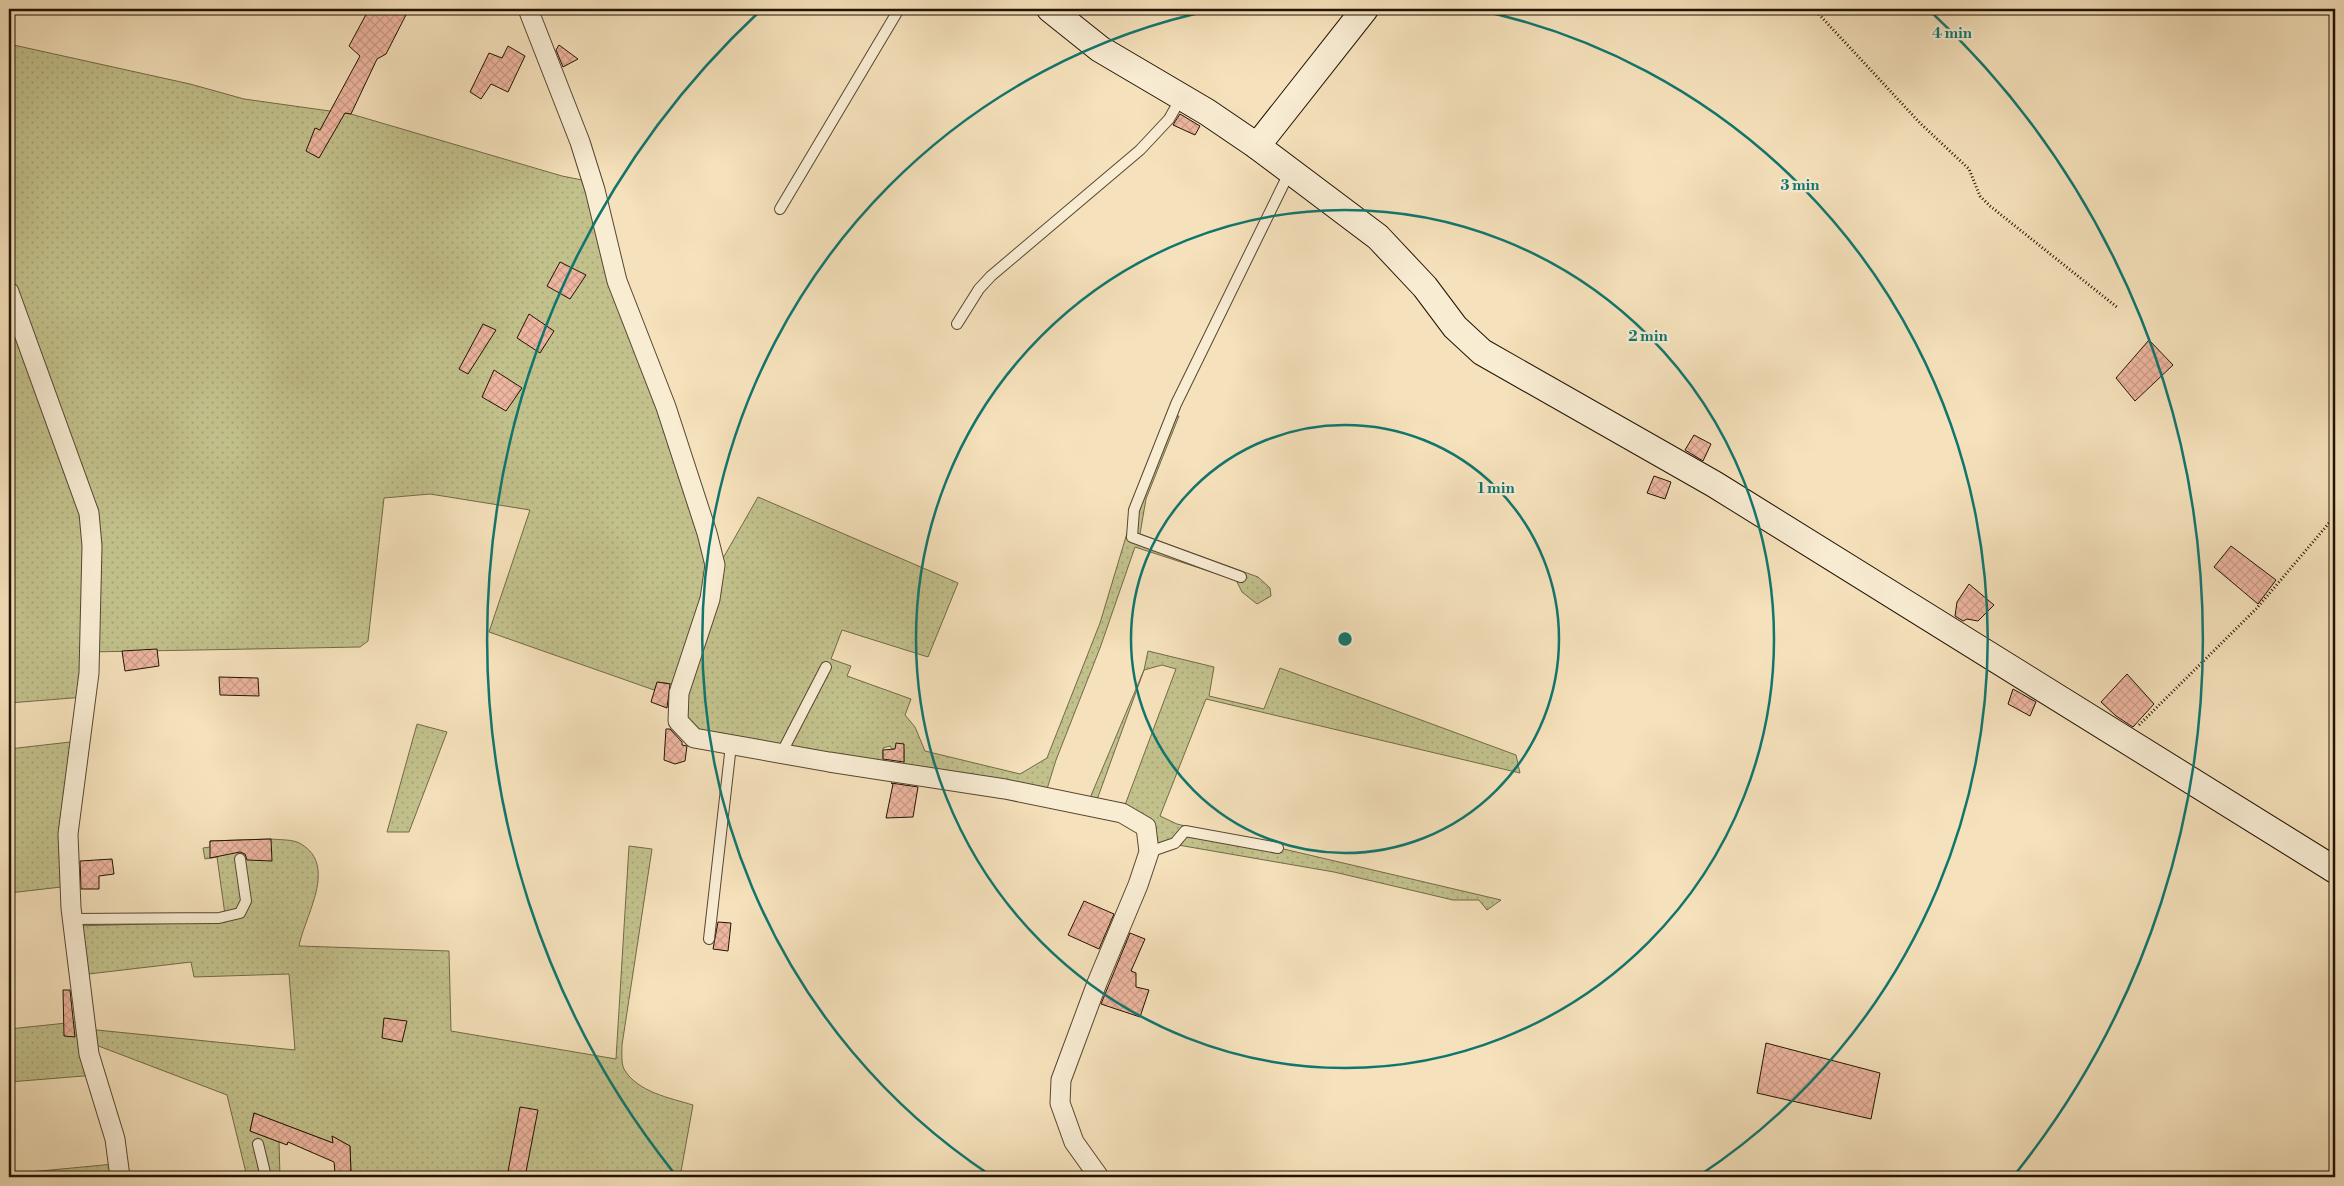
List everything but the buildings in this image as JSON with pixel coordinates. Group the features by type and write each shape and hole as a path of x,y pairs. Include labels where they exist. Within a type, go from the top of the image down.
{"street":[{"path":"528,9 580,142 617,281 666,407 715,565 710,599 679,693 678,721 694,738 782,754 1005,789 1122,813 1146,827 1149,852 1138,885 1097,983 1061,1080 1060,1103 1074,1142 1099,1177"},
{"path":"1050,9 1100,49 1181,97 1257,146 1378,237 1425,287 1455,327 1482,352 1714,484 2335,870"},
{"path":"1257,146 1365,9"},
{"path":"9,292 89,513 92,546 89,673 68,834 72,919 89,1054 115,1140 120,1177"}],"lane":[{"path":"780,209 899,9"},
{"path":"957,324 979,288 1140,150 1169,119 1181,97"},
{"path":"1241,578 1132,537 1134,510 1176,404 1290,171"},
{"path":"782,754 826,667"},
{"path":"709,939 731,745"},
{"path":"1149,852 1175,843 1185,831 1278,848"},
{"path":"72,919 219,918 240,913 246,901 240,859"},
{"path":"258,1144 266,1177"}],"path":[{"path":"1814,9 1920,123 1969,169 1980,196 1990,206 2118,308"},
{"path":"2124,739 2257,608 2335,516"}],"shaded area":[{"path":"9,44 190,84 244,99 351,114 562,176 592,182 718,567 758,497 958,583 928,657 842,630 831,659 851,666 847,676 911,699 905,715 915,727 925,751 1020,774 1047,758 1100,623 1134,510 1172,416 1179,416 1146,499 1140,534 1258,577 1270,588 1271,596 1257,604 1242,592 1236,580 1135,547 1100,648 1056,760 1047,789 1090,798 1144,670 1094,808 731,745 678,721 681,685 658,682 654,690 489,632 530,510 430,494 384,498 368,641 360,647 89,652 85,697 9,703","holes":["890,746 892,749 904,749 904,765 883,764 883,748"]},
{"path":"1148,651 1214,667 1209,696 1264,709 1280,668 1516,755 1520,773 1206,699 1160,816 1177,824 1501,900 1487,910 1479,900 1453,900 1334,872 1178,845 1149,852 1146,827 1122,813 1176,669 1162,665 1144,670"},
{"path":"417,724 447,732 409,832 387,832"},
{"path":"79,741 70,886 9,893 9,749"},
{"path":"271,839 298,842 312,853 317,865 316,892 299,946 449,951 451,1031 616,1059 629,846 652,849 622,1045 622,1061 624,1069 630,1077 645,1089 664,1097 693,1105 680,1177 339,1177 338,1173 351,1173 350,1146 333,1138 333,1143 254,1113 250,1131 279,1142 280,1177 247,1177 227,1095 88,1042 96,1075 9,1082 9,1029 86,1021 87,1029 295,1050 289,974 194,977 191,962 80,975 73,926 226,922 217,857 205,859 203,848 210,847 210,841"},
{"path":"114,1164 116,1177 9,1177 9,1174"}]}
